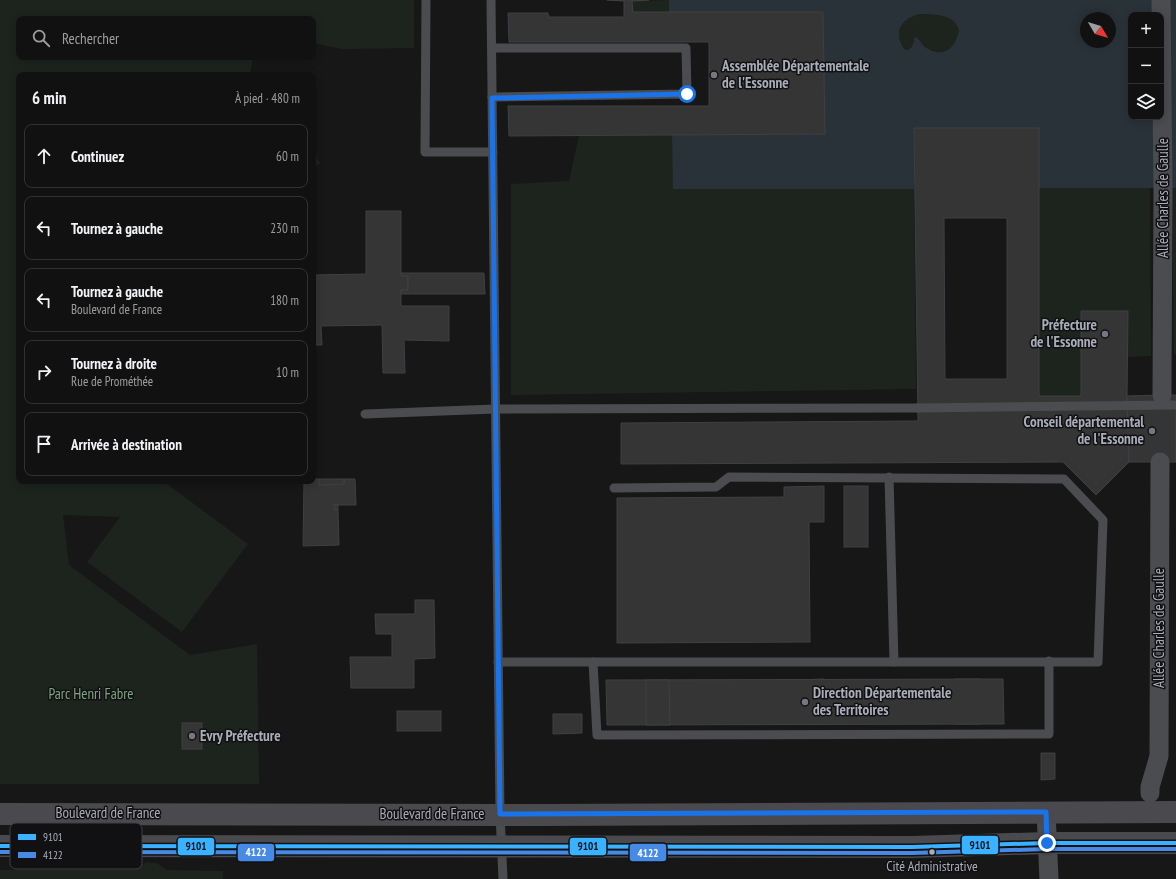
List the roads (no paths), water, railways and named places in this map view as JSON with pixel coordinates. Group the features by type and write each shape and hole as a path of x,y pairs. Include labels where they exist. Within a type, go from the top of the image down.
{"main road":[{"name":"Boulevard de France","path":"0,814 1176,812"},
{"path":"142,847 912,848 1047,843 1176,843"},
{"path":"0,846 10,846"}],"street":[{"name":"Allée Charles de Gaulle","path":"1161,0 1163,188 1168,400"},
{"name":"Allée Charles de Gaulle","path":"1150,793 1150,787 1159,756 1160,462"},
{"path":"1046,812 1049,879"}],"lane":[{"path":"426,0 425,152 493,152"},
{"path":"491,0 500,814 503,848 503,879"},
{"path":"492,48 686,48 687,94 492,98"},
{"path":"364,414 495,409 918,408 1168,400"},
{"path":"498,662 1098,662 1103,520 1064,479 729,476 716,487 614,488"},
{"path":"889,477 894,662"},
{"path":"593,662 597,735 1049,734 1049,662"}],"tunnel":[{"path":"1160,462 1162,395"}],"place":[{"name":"Assemblée Départementale de l'Essonne","path":"714,75"},
{"name":"Préfecture de l'Essonne","path":"1105,334"},
{"name":"Conseil départemental de l'Essonne","path":"1152,431"},
{"name":"Direction Départementale des Territoires","path":"805,702"},
{"name":"Evry Préfecture","path":"192,736"},
{"name":"Cité Administrative","path":"932,852"}],"park label":[{"name":"Parc Henri Fabre","path":"91,694"}]}
